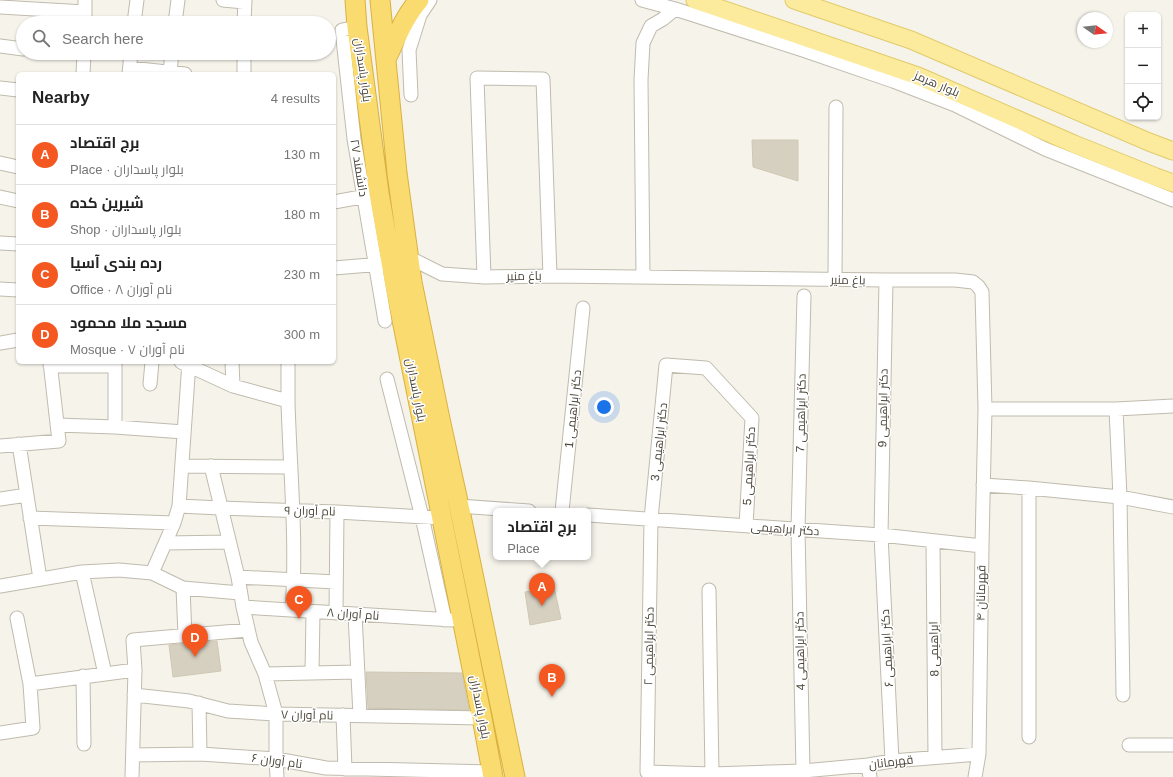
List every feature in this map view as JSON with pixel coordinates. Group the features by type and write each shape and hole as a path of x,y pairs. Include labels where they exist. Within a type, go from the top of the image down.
{"highway":[{"name":"بلوار پاسداران","path":"355,0 371,195 391,262 430,373 515,777"},
{"name":"بلوار پاسداران","path":"380,0 397,174 391,262 442,518 454,620 482,718 493,774"},
{"path":"386,60 412,7 419,0"}],"main road":[{"name":"بلوار هرمز","path":"695,0 918,76 1074,144 1173,183"},
{"path":"794,0 911,40 1173,151"}],"street":[{"path":"135,16 137,0"},
{"path":"176,16 178,0"},
{"path":"223,0 245,1 244,16"},
{"path":"411,95 409,50 420,15 430,0"},
{"path":"642,0 810,52 893,81 955,105 1045,149 1173,200"},
{"path":"0,8 85,12"},
{"path":"643,277 641,80 643,43 651,26 663,19 675,9"},
{"path":"0,46 16,48"},
{"path":"83,72 84,60"},
{"path":"131,60 130,71 170,72 171,60"},
{"path":"244,60 244,72"},
{"path":"484,277 477,78 543,79 550,276"},
{"path":"0,88 16,90"},
{"path":"835,280 836,107"},
{"path":"0,163 16,167"},
{"path":"336,202 371,195"},
{"path":"0,197 16,200"},
{"path":"0,243 16,244"},
{"path":"336,268 391,262 385,321"},
{"name":"باغ منیر","path":"391,262 442,274 484,277 550,276 955,280 973,282 982,292 985,409"},
{"name":"دکتر ابراهیمی 9","path":"881,535 886,280"},
{"path":"0,289 16,290"},
{"name":"دکتر ابراهیمی 7","path":"798,530 804,296"},
{"name":"دکتر ابراهیمی 1","path":"562,508 583,308"},
{"path":"0,343 16,340"},
{"path":"0,446 59,441 50,364 115,364 115,427"},
{"path":"150,384 152,364"},
{"path":"152,573 166,543 179,506 184,432 186,364"},
{"path":"188,364 233,386 288,401"},
{"path":"232,364 233,386"},
{"path":"288,364 288,401 293,511 294,580 292,610"},
{"name":"دکتر ابراهیمی 3","path":"651,520 666,365"},
{"name":"دکتر ابراهیمی 5","path":"666,365 706,368 752,418 746,526"},
{"path":"387,378 422,517 454,620"},
{"path":"985,409 1116,409 1173,406"},
{"name":"قهرمانان ۴","path":"975,777 979,754 985,409"},
{"path":"1116,409 1120,497 1123,695"},
{"path":"57,425 184,432"},
{"path":"19,444 40,579"},
{"path":"182,466 291,467"},
{"path":"211,466 238,577 251,642 265,674 276,714 277,777"},
{"path":"983,485 1120,497 1173,507"},
{"path":"1029,488 1029,737"},
{"path":"0,499 27,495"},
{"name":"نام آوران ۹","path":"179,506 337,512 442,518"},
{"path":"459,506 493,508"},
{"path":"336,613 337,512"},
{"name":"دکتر ابراهیمی","path":"591,515 881,535 982,546"},
{"path":"30,518 174,522"},
{"name":"دکتر ابراهیمی ۲","path":"647,772 651,520"},
{"name":"دکتر ابراهیمی 4","path":"798,530 803,771"},
{"name":"دکتر ابراهیمی ۶","path":"881,535 892,761"},
{"name":"ابراهیمی 8","path":"934,541 936,757"},
{"path":"166,543 229,542"},
{"path":"0,586 82,572 119,570 152,573 183,588 240,593"},
{"path":"82,572 105,674"},
{"path":"238,577 336,582"},
{"path":"183,588 185,635"},
{"path":"709,590 712,774"},
{"name":"نام آوران ۸","path":"243,607 454,620"},
{"path":"312,673 313,612"},
{"path":"355,614 360,716"},
{"path":"0,733 33,728 30,684 17,618"},
{"path":"132,777 135,670 133,640 248,630"},
{"path":"30,684 135,670"},
{"path":"265,674 358,672"},
{"path":"83,676 84,744"},
{"name":"نام آوران ۷","path":"134,695 189,701 228,711 276,714 482,718"},
{"path":"199,703 200,754"},
{"path":"343,715 345,769"},
{"path":"1129,745 1173,745"},
{"name":"نام آوران ۶","path":"133,755 200,754 276,759 326,773 345,769 434,774 493,774"},
{"name":"قهرمانان","path":"647,772 785,774 803,771 869,771 892,761 979,754"}],"building":[{"path":"752,140 798,140 798,181 753,167"},
{"path":"554,587 561,619 530,625 525,592"},
{"path":"217,641 221,671 173,677 169,645"},
{"path":"366,672 462,673 469,710 368,708"}],"place":[{"name":"برج اقتصاد","path":"542,606"},
{"name":"رده بندی آسیا","path":"299,619"},
{"name":"مسجد ملا محمود","path":"195,657"},
{"name":"شیرین کده","path":"552,697"}]}
